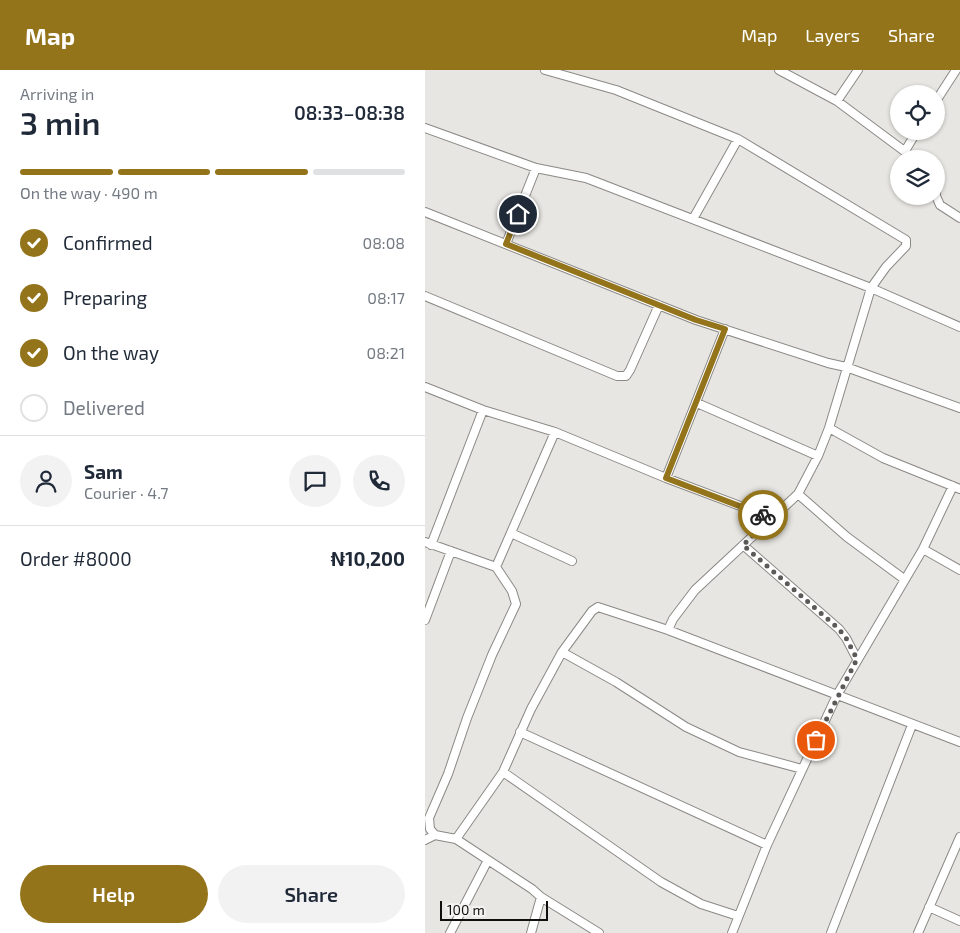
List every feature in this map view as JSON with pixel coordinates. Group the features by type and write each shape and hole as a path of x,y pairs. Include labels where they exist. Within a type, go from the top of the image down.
{"street":[{"path":"545,70 616,90 738,139 907,240 906,246 886,267 871,288 829,428 818,456 798,494 695,590 673,618 668,630"},
{"path":"779,70 837,101 904,150"},
{"path":"837,101 858,70"},
{"path":"945,87 956,70"},
{"path":"425,128 536,168 586,178 871,288 960,327"},
{"path":"693,219 738,139"},
{"path":"506,244 536,168"},
{"path":"940,205 960,218"},
{"path":"425,212 659,305 725,329 846,367 960,408"},
{"path":"425,296 617,376 626,376 630,370 659,305"},
{"path":"666,478 725,329"},
{"path":"425,387 483,410 555,432 666,478 772,518"},
{"path":"697,403 818,456"},
{"path":"483,410 428,544 496,567 512,591 516,604 479,685 448,774 429,818 429,829 435,835 456,839 532,889 541,897 599,933"},
{"path":"732,933 767,845 837,696 923,549 956,487 883,458 829,428"},
{"path":"496,567 555,432"},
{"path":"798,494 847,537 905,579"},
{"path":"511,533 572,561"},
{"path":"743,545 839,629 857,659"},
{"path":"923,549 960,570"},
{"path":"425,620 451,551"},
{"path":"456,839 503,772 520,732 562,652 592,610 598,607 668,630 960,742"},
{"path":"562,652 616,682 686,727 739,752 802,769"},
{"path":"831,933 913,725"},
{"path":"520,732 767,845"},
{"path":"503,772 661,882 701,904 738,916"},
{"path":"425,840 435,835"},
{"path":"918,933 960,837"},
{"path":"450,933 488,860"},
{"path":"531,933 541,897"},
{"path":"929,907 960,921"}],"way so far":[{"path":"763,515 772,518 743,545 839,629 857,659 816,740"}],"route":[{"path":"518,214 506,244 696,320 725,329 666,478 763,515"}]}
